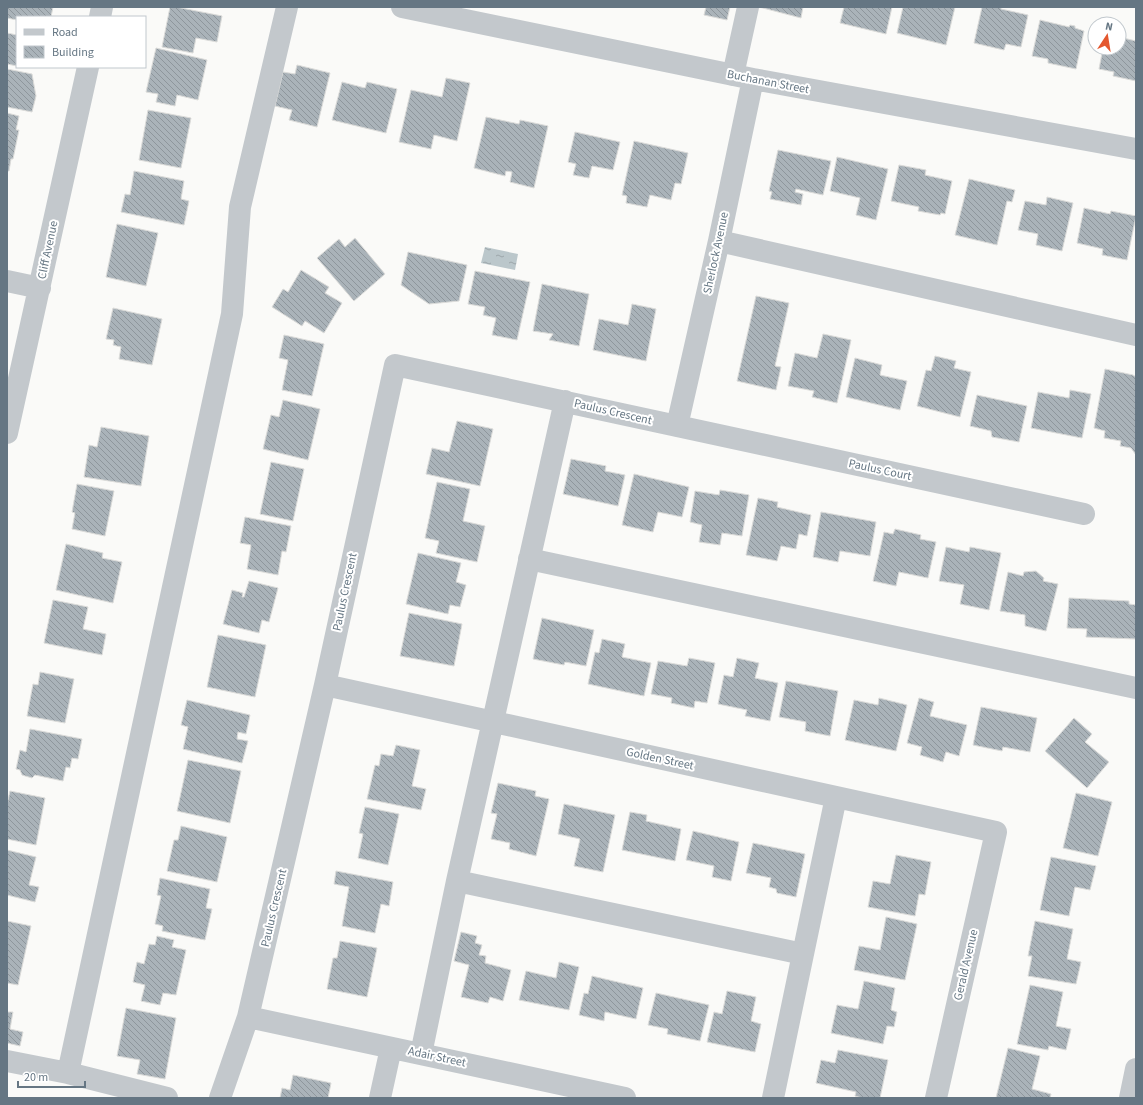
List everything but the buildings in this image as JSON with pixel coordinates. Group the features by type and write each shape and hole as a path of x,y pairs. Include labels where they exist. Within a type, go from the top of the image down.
{"street":[{"path":"68,1073 232,314 240,207 287,7"},
{"name":"Buchanan Street","path":"402,7 743,77 1136,148"},
{"name":"Sherlock Avenue","path":"677,426 719,241 743,77 748,7"},
{"name":"Cliff Avenue","path":"7,433 88,68"},
{"path":"719,241 1136,335"},
{"path":"7,281 40,288"},
{"name":"Paulus Crescent","path":"220,1098 248,1017 325,686 395,365 677,426"},
{"path":"421,1054 457,881 565,401"},
{"name":"Paulus Court","path":"677,426 1084,514"},
{"path":"529,559 1136,688"},
{"name":"Golden Street","path":"325,686 996,832"},
{"path":"773,1098 836,798"},
{"name":"Gerald Avenue","path":"936,1098 996,832"},
{"path":"457,881 803,954"},
{"name":"Adair Street","path":"248,1017 625,1098"},
{"path":"380,1098 391,1048"},
{"path":"7,1061 68,1073 167,1098"},
{"path":"1130,1098 1136,1069"}],"water":[{"path":"485,247 518,254 515,270 481,263"}]}
